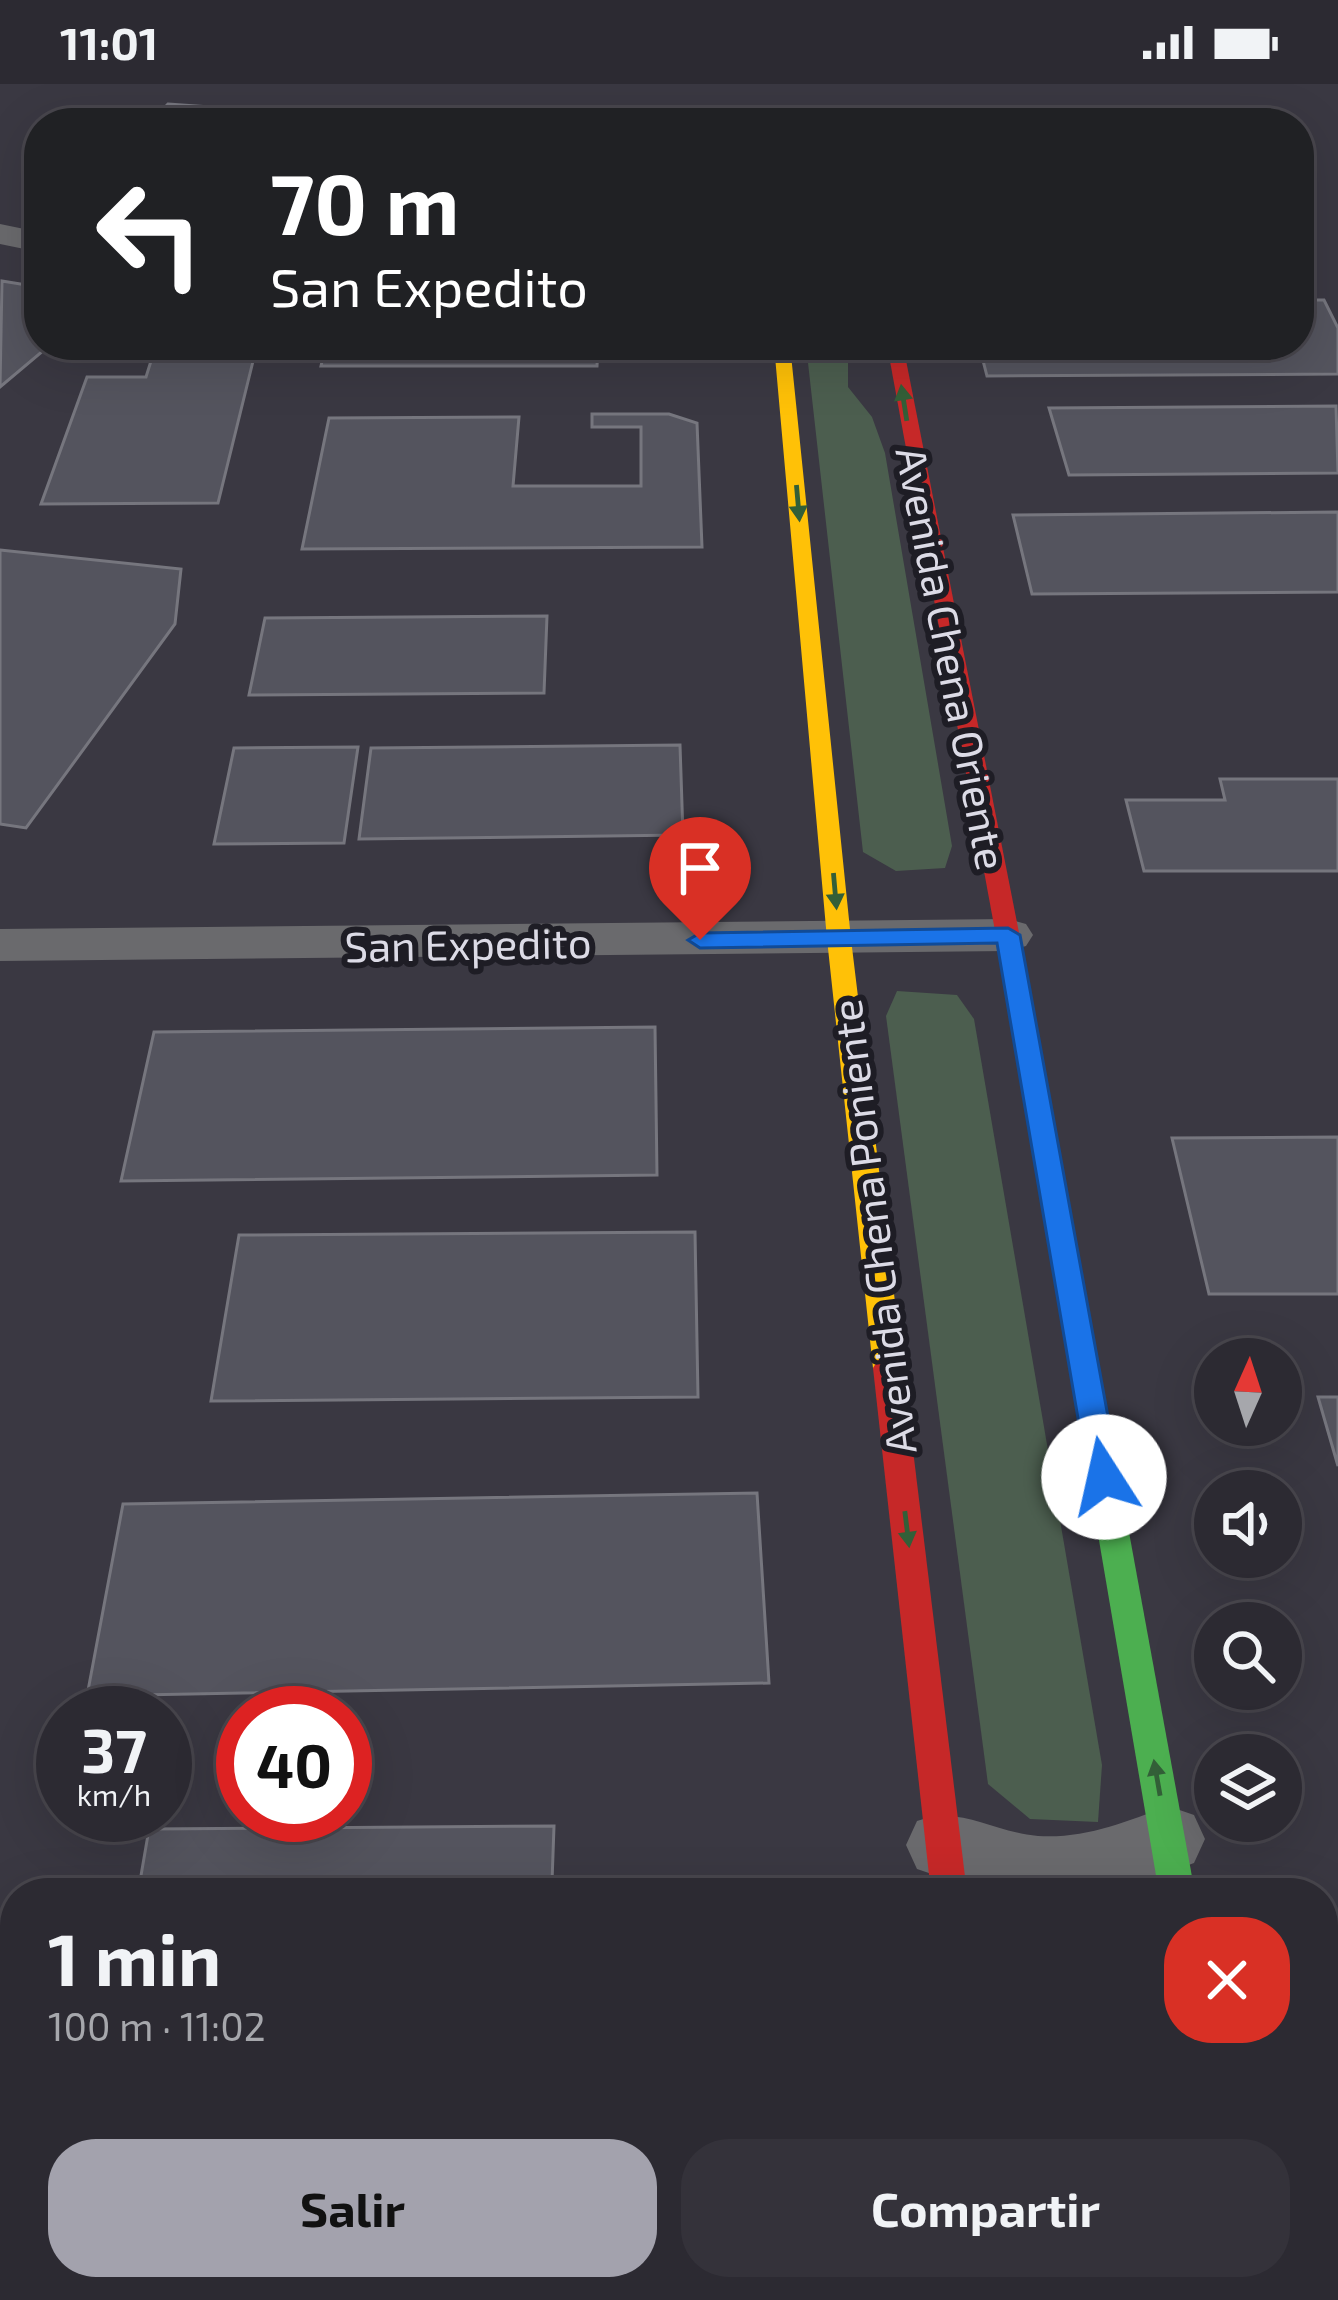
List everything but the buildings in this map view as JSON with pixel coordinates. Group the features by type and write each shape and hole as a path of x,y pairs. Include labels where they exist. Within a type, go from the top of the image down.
{"street":[{"name":"Avenida Chena Poniente","path":"783,360 839,939 946,1869"},
{"name":"Avenida Chena Oriente","path":"898,360 1008,935 1173,1866"},
{"name":"San Expedito","path":"0,945 1008,935"},
{"path":"946,1869 1067,1874 1173,1866"}],"green space":[{"path":"808,360 848,360 848,387 872,417 885,453 952,846 945,868 896,871 863,852"},
{"path":"897,991 957,995 974,1019 1102,1765 1098,1822 1030,1819 988,1784 886,1016"}],"traffic: fast":[{"path":"1012,958 1174,1878"}],"traffic: slow":[{"path":"783,360 839,939 888,1368"}],"traffic: jam":[{"path":"898,360 1012,958"},
{"path":"888,1368 947,1878"}],"route":[{"path":"700,940 1008,935 1104,1477"}]}
